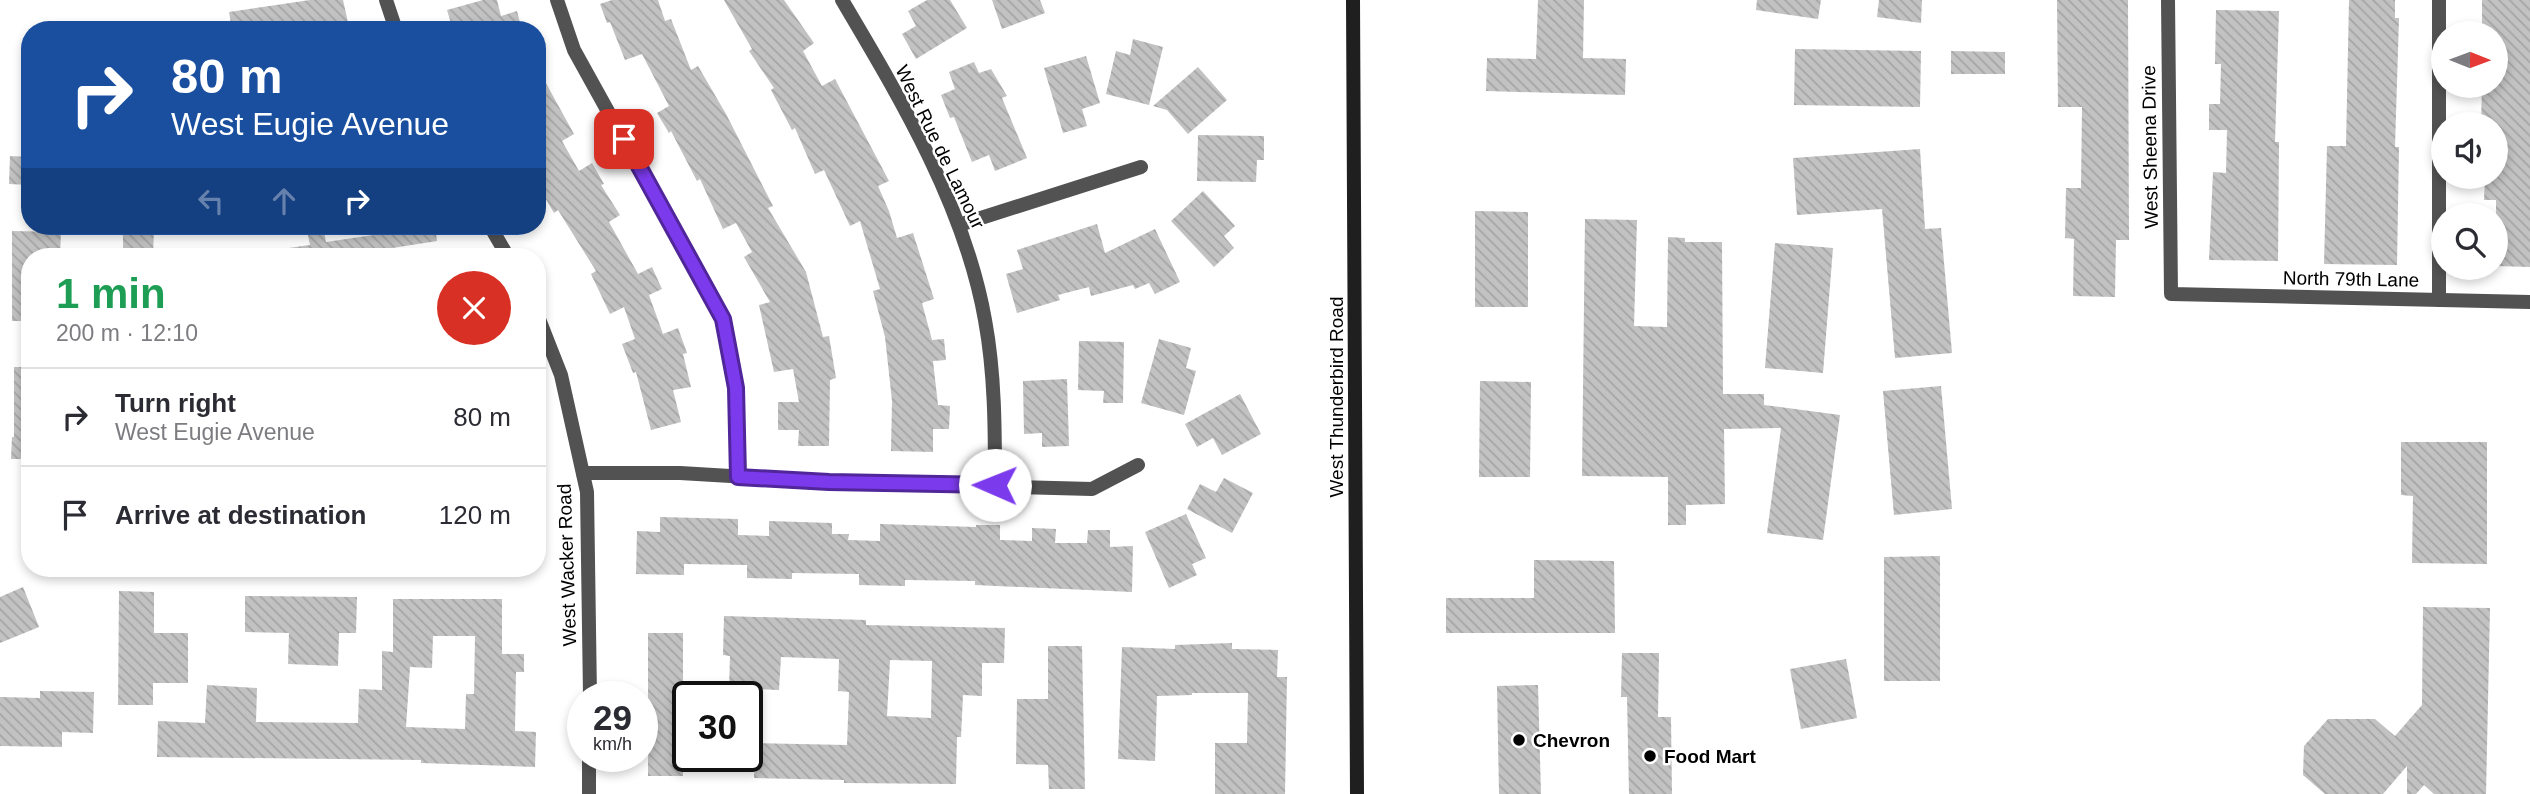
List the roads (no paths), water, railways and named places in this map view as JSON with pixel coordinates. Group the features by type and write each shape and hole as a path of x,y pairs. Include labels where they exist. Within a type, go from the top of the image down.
{"main road":[{"name":"West Thunderbird Road","path":"1353,0 1357,794"}],"street":[{"path":"386,0 393,21"},
{"path":"557,0 575,50 723,319 736,388 738,477"},
{"name":"West Sheena Drive","path":"2168,0 2171,294"},
{"path":"2439,0 2439,300"},
{"name":"West Rue de Lamour","path":"847,2 907,112 960,225 986,321 994,400 995,485"},
{"path":"960,225 1141,167"},
{"name":"North 79th Lane","path":"2171,294 2530,302"},
{"name":"West Wacker Road","path":"546,336 561,374 583,473 588,524 590,681"},
{"path":"583,473 680,473 829,482 1092,489 1138,466"},
{"path":"589,772 589,794"}],"place":[{"name":"Chevron","path":"1519,740"},
{"name":"Food Mart","path":"1650,756"}]}
